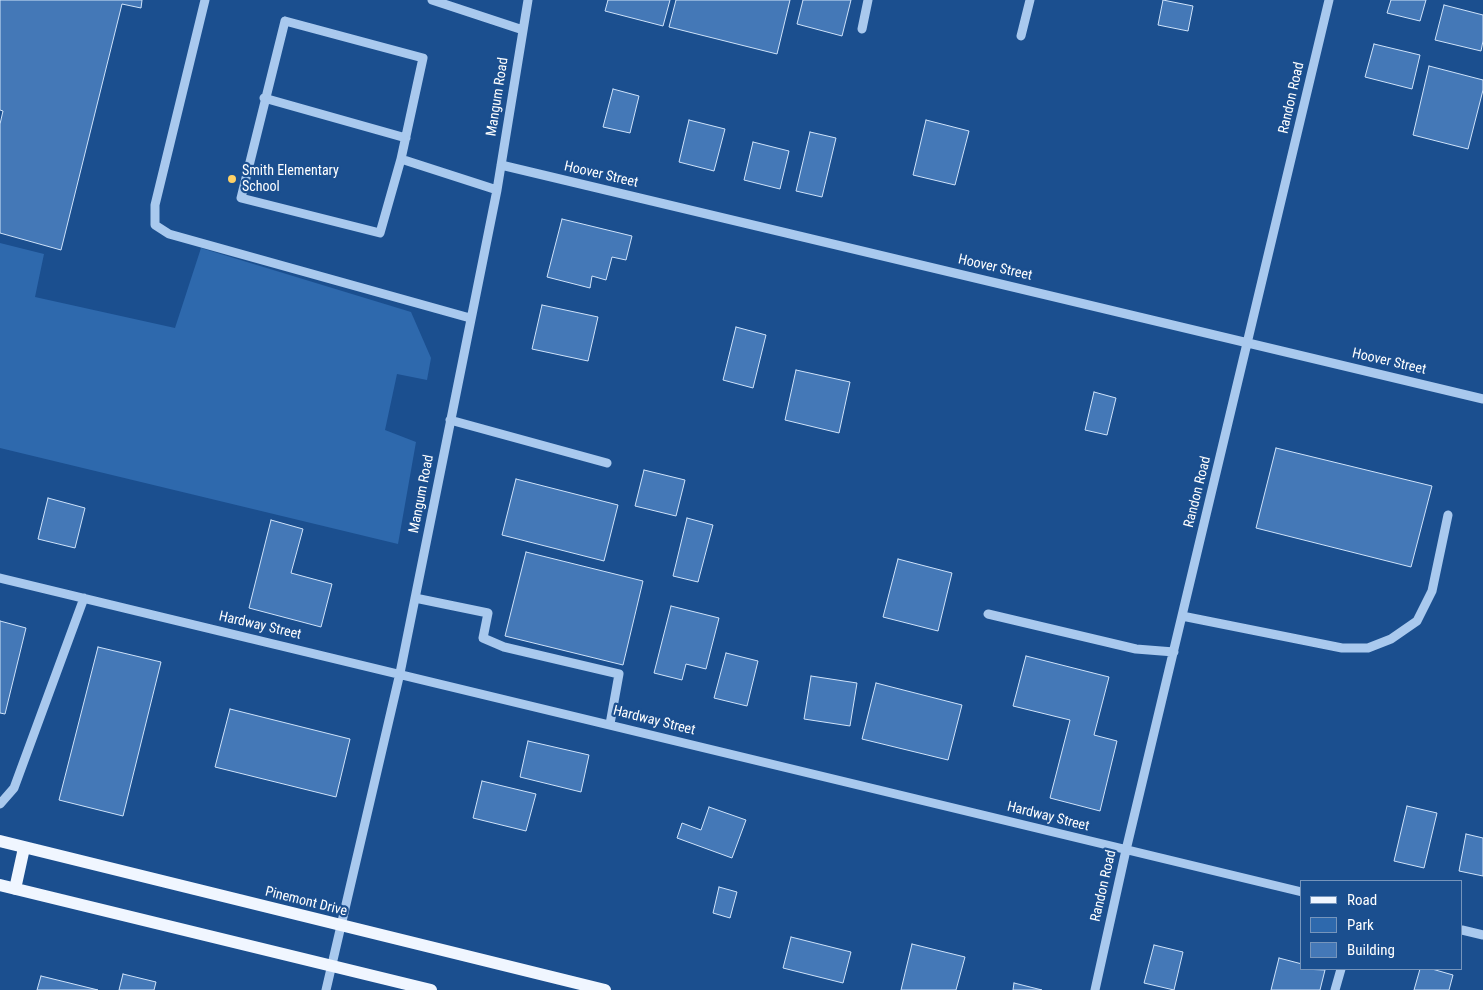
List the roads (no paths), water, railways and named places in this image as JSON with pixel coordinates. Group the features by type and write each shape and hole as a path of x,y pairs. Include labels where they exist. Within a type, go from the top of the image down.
{"main road":[{"name":"Pinemont Drive","path":"0,841 605,990"},
{"path":"15,889 24,848"},
{"path":"0,885 431,990"}],"street":[{"path":"205,0 155,205 155,225 169,234 470,318"},
{"path":"432,0 523,30"},
{"name":"Mangum Road","path":"326,990 400,673 497,190 528,0"},
{"path":"862,30 868,0"},
{"path":"1021,36 1030,0"},
{"name":"Randon Road","path":"1095,990 1126,850 1329,0"},
{"path":"285,21 423,58 401,159 380,233 241,198 264,98 285,21"},
{"path":"264,98 406,138"},
{"path":"401,159 497,190"},
{"name":"Hoover Street","path":"501,165 1483,399"},
{"path":"450,420 607,463"},
{"path":"1182,616 1342,648 1368,648 1391,638 1417,621 1432,591 1448,515"},
{"name":"Hardway Street","path":"0,578 1300,892"},
{"path":"0,804 14,788 84,598"},
{"path":"415,598 488,613 483,638 504,647 619,674 610,724"},
{"path":"988,614 1136,649 1174,652"},
{"path":"1463,930 1483,935"},
{"path":"1335,990 1341,970"}],"place":[{"name":"Smith Elementary School","path":"232,179"}]}
